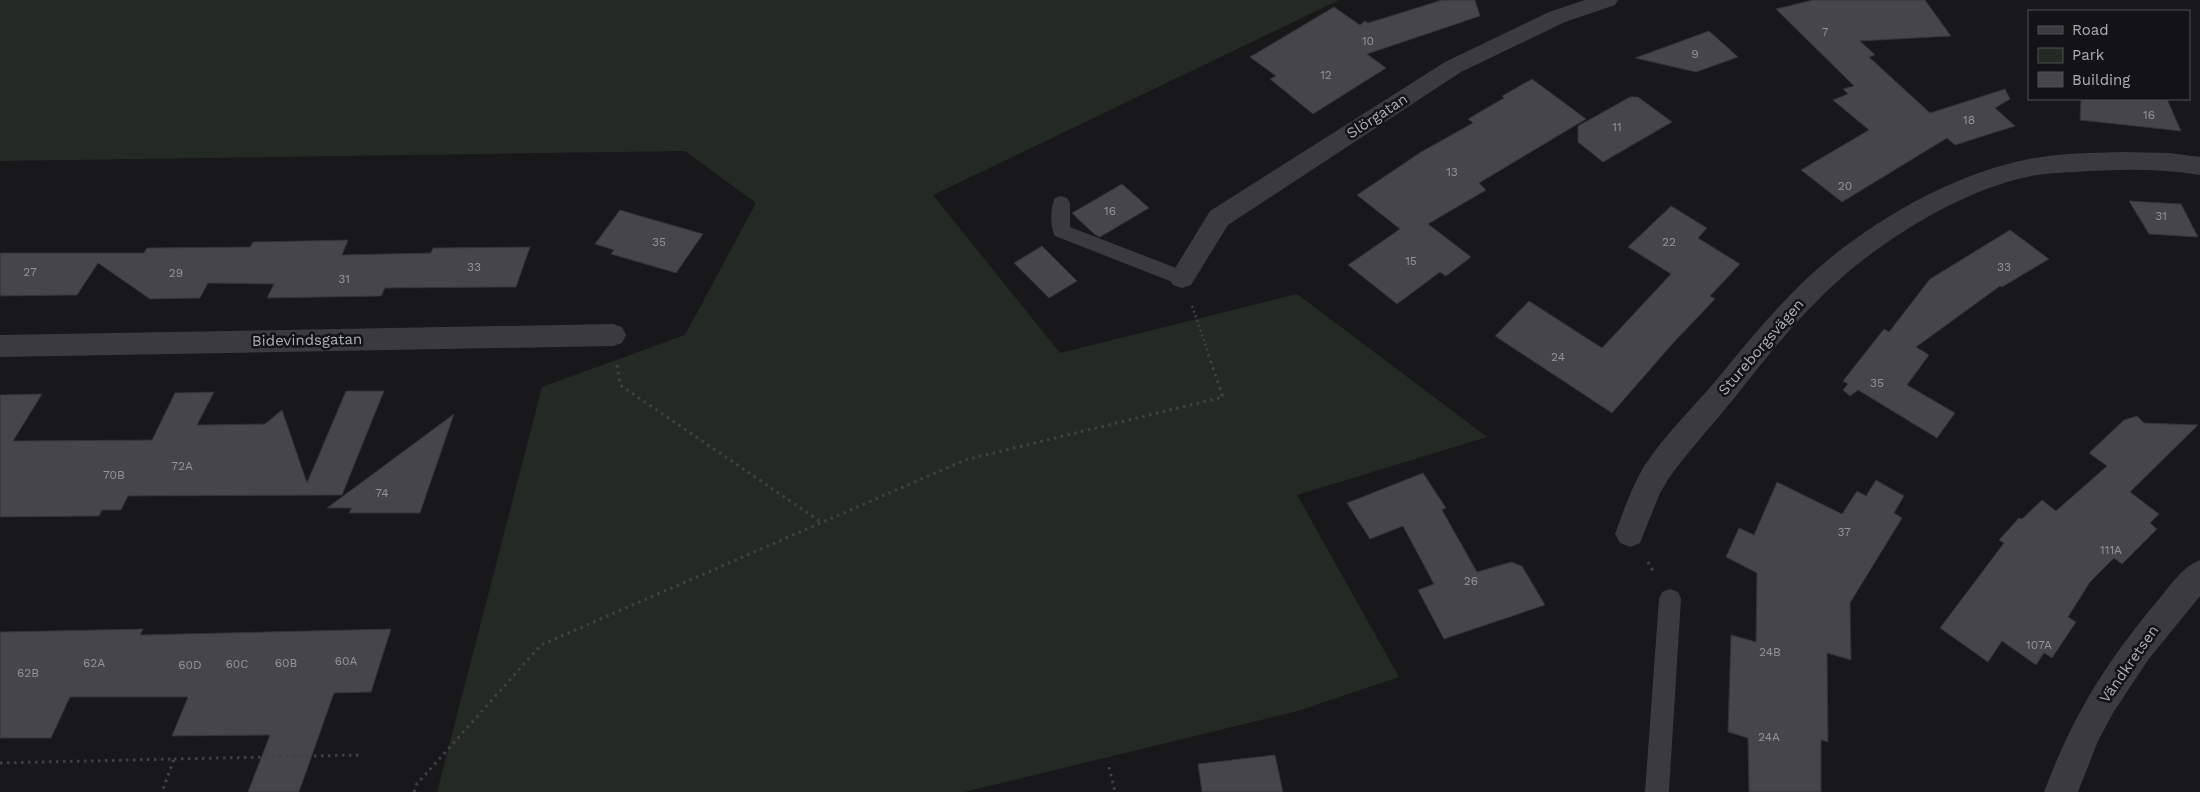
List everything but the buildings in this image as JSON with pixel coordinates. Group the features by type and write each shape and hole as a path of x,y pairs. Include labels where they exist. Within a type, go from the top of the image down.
{"street":[{"name":"Slörgatan","path":"1182,278 1219,218 1453,67 1557,17 1608,0"},
{"name":"Stureborgsvägen","path":"1630,534 1640,503 1658,470 1782,319 1826,276 1868,244 1913,215 1959,192 2020,170 2115,159 2173,162 2200,166"},
{"name":"Bidevindsgatan","path":"0,346 613,335"},
{"name":"Vändkretsen","path":"2061,792 2083,737 2110,686 2153,629 2200,574"}],"lane":[{"path":"1061,203 1061,231 1182,278"},
{"path":"1657,792 1670,598"}],"path":[{"path":"414,792 416,785 540,645 965,460 1223,397 1182,278"},
{"path":"613,335 620,385 822,523"},
{"path":"1630,534 1670,598"},
{"path":"0,763 359,755"},
{"path":"162,792 174,759"},
{"path":"1110,767 1115,792"}],"green space":[{"path":"0,0 1339,0 933,195 1060,353 1297,294 1487,437 1297,495 1399,677 1298,711 964,792 437,792 542,387 685,335 756,203 685,151 0,161"}]}
